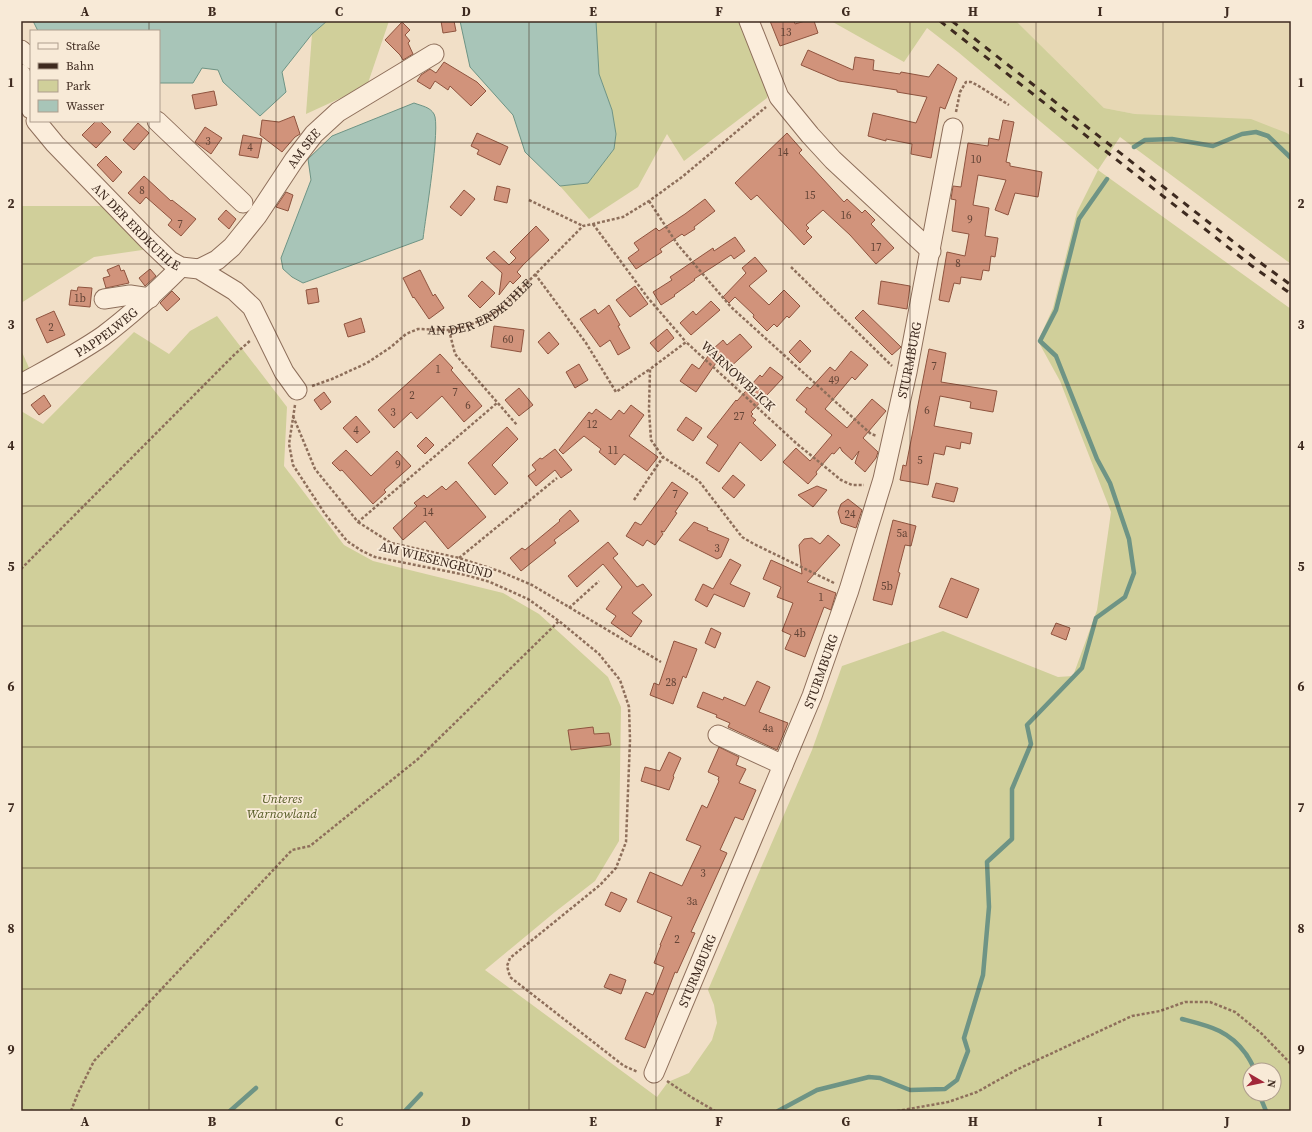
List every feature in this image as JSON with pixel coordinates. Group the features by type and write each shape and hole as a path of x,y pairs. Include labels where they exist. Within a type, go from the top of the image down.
{"street":[{"path":"749,21 779,97 833,160 931,251"},
{"path":"21,50 30,58"},
{"name":"AM SEE","path":"190,268 216,260 232,247 257,216 294,160 314,134 338,112 434,54"},
{"path":"21,74 25,95 30,107"},
{"name":"AN DER ERDKUHLE","path":"37,122 55,144 170,261 190,268 235,291 252,307 284,372 298,390"},
{"path":"158,122 243,203"},
{"name":"STURMBURG","path":"654,1073 812,696 849,590 883,479 907,372 954,128"},
{"name":"PAPPELWEG","path":"21,384 85,348 190,268"},
{"path":"104,299 130,295 150,298"},
{"path":"718,735 784,765"}],"path":[{"path":"954,128 960,92 966,82 977,84 1009,105"},
{"path":"529,200 583,226 623,217 649,201 682,177 779,97"},
{"path":"649,201 678,245 731,308 871,434 891,442"},
{"path":"593,224 648,298 686,342"},
{"name":"AN DER ERDKUHLE","path":"298,390 332,379 367,363 391,347 406,334 418,329 449,330 468,326 490,316 505,305 583,226"},
{"path":"791,267 893,367 907,372"},
{"name":"WARNOWBLICK","path":"536,274 586,343 616,392 686,342 796,443 841,480 852,485 862,486 883,479"},
{"path":"21,569 235,354 264,330"},
{"path":"449,330 455,354 517,425"},
{"path":"650,369 649,410 651,440 663,457 698,481 742,537 849,590"},
{"name":"AM WIESENGRUND","path":"298,390 289,444 293,465 326,514 347,541 362,551 375,556 466,575 490,582 528,599 559,621 599,654 620,680 629,707 630,740 626,842 616,868 600,885 510,958 507,966 510,977 624,1066 640,1073 654,1073"},
{"path":"358,522 497,403"},
{"path":"293,415 315,469 358,522 391,543 459,558 499,571 532,585 661,662"},
{"path":"634,500 663,457"},
{"path":"459,558 557,478"},
{"path":"569,608 599,581"},
{"path":"71,1111 94,1061 292,850 310,846 418,759 559,621"},
{"path":"897,1111 948,1102 977,1092 1018,1069 1132,1016 1160,1011 1185,1002 1210,1002 1235,1012 1262,1034 1291,1064"},
{"path":"654,1073 715,1111"}],"shaded area":[{"path":"1016,21 1291,21 1291,136 1287,133 1135,114 1104,108"}],"green space":[{"path":"327,21 389,21 367,86 306,114 312,34"},
{"path":"596,21 742,21 769,89 767,98 684,161 667,134 638,187 589,219 560,186 588,183 614,149 616,134 612,110 599,74"},
{"path":"831,21 1016,21 1104,108 1135,114 1251,119 1287,133 1291,136 1291,264 1120,137 1098,170 958,52 927,28 904,62"},
{"name":"Unteres Warnowland","path":"1098,170 1291,309 1291,1111 21,1111 21,411 43,424 134,332 169,354 190,331 217,316 287,407 284,466 344,545 373,561 503,593 539,614 608,677 621,707 619,841 595,881 485,970 657,1097 668,1082 689,1073 712,1040 717,1023 714,1005 708,990 812,750 842,666 943,631 1058,677 1073,676 1097,610 1111,512 1060,381 1038,341 1053,308 1077,212"},
{"path":"21,206 106,206 149,249 94,257 21,303"},
{"path":"21,350 30,370 21,375"}],"water":[{"path":"33,21 327,21 312,34 282,72 286,92 260,116 223,82 218,70 202,68 193,83 160,83 160,30 38,30"},
{"path":"460,21 596,21 599,74 612,110 616,134 614,149 588,183 560,186 525,152 513,115 470,67"},
{"path":"414,103 430,110 434,114 436,122 432,174 423,239 303,283 292,277 283,269 281,258 311,180 308,159 332,136"}],"building":[{"path":"441,21 454,21 456,31 443,33"},
{"path":"770,21 794,21 795,24 805,21 814,21 818,33 780,46"},
{"path":"402,22 410,30 405,35 410,41 408,43 413,54 403,60 385,40"},
{"path":"808,50 853,70 855,57 874,60 873,70 900,74 901,72 929,77 938,64 957,78 945,109 940,107 931,158 911,154 912,144 886,139 886,141 868,136 873,113 916,123 927,97 897,92 897,90 839,81 801,65"},
{"path":"444,62 477,82 486,91 471,106 450,86 448,90 435,81 430,89 417,81 421,75 430,69 436,73"},
{"path":"214,91 217,105 195,109 192,95"},
{"path":"294,116 300,134 295,137 282,152 260,135 262,120 279,122"},
{"path":"1003,120 1014,122 1006,162 1010,163 1010,166 1042,172 1038,197 1015,193 1008,215 995,210 1006,180 978,175 973,205 989,208 985,236 998,238 995,257 991,256 989,271 983,270 981,280 961,277 960,284 954,283 949,302 939,300 947,252 965,256 969,234 952,231 956,200 951,199 953,186 961,187 968,143 988,146 989,138 999,140"},
{"path":"95,122 101,122 111,132 96,148 82,135"},
{"path":"138,123 149,133 134,150 123,140"},
{"path":"205,127 222,138 211,154 195,142"},
{"path":"477,133 508,147 500,165 477,154 479,150 471,146"},
{"path":"787,133 802,150 799,153 844,202 847,199 862,213 865,210 875,220 871,224 894,248 876,264 850,235 823,210 806,225 809,228 806,231 812,237 804,245 757,195 751,200 735,183"},
{"path":"243,135 262,139 258,158 239,155"},
{"path":"106,156 122,172 113,182 97,165"},
{"path":"144,176 171,201 172,200 196,219 181,236 168,225 172,220 146,197 140,204 128,193"},
{"path":"497,186 510,189 507,203 494,200"},
{"path":"464,190 475,199 461,216 450,207"},
{"path":"286,192 293,195 288,211 276,207"},
{"path":"705,199 715,211 694,227 695,229 684,236 682,234 660,249 662,252 636,269 628,258 639,250 634,243 656,228 659,231"},
{"path":"226,210 236,219 229,229 218,219"},
{"path":"536,226 549,240 517,272 521,276 513,284 510,281 499,295 502,273 486,258 494,251 509,265 516,258 510,252"},
{"path":"735,237 745,251 734,259 731,255 694,279 695,280 674,295 675,296 661,305 653,292 672,280 670,277 713,248 714,251"},
{"path":"755,257 767,271 749,286 769,305 784,290 800,306 789,318 787,316 777,327 774,324 767,331 753,317 754,315 735,297 729,303 723,297 746,273 742,268"},
{"path":"119,265 121,271 124,270 129,283 106,288 103,278 110,276 107,270"},
{"path":"150,269 156,276 145,286 139,278"},
{"path":"420,270 433,296 435,294 444,308 429,319 414,297 413,298 403,278"},
{"path":"482,281 495,293 480,308 468,296"},
{"path":"881,281 910,286 907,309 878,304"},
{"path":"635,286 648,304 630,317 616,300"},
{"path":"78,287 92,288 90,307 69,305 71,290 77,291"},
{"path":"317,288 319,302 308,304 306,290"},
{"path":"172,291 180,299 167,311 160,303"},
{"path":"711,301 720,310 691,335 680,323 693,311 696,315"},
{"path":"609,305 630,348 618,355 610,340 600,347 580,319 595,309 598,314"},
{"path":"863,310 901,347 892,355 855,318"},
{"path":"54,311 65,335 47,343 36,319"},
{"path":"361,318 365,332 348,337 344,324"},
{"path":"494,326 524,330 521,352 491,347"},
{"path":"667,329 674,338 658,352 650,343"},
{"path":"549,332 559,344 548,354 538,342"},
{"path":"740,334 752,347 727,370 718,360 696,392 680,381 692,364 699,369 713,349 723,340 727,345"},
{"path":"800,340 811,351 800,363 789,352"},
{"path":"929,349 946,353 941,382 997,391 993,412 970,408 971,402 940,396 934,426 972,433 970,444 961,442 960,449 946,446 944,455 934,453 928,485 900,480 903,465 906,466"},
{"path":"851,351 868,365 855,380 852,377 825,409 847,428 872,399 886,411 863,438 878,452 876,458 865,472 855,463 859,451 852,460 842,451 840,447 834,454 832,453 808,484 783,462 796,448 810,461 832,435 805,412 807,409 796,400 807,387 810,389 830,367 835,371"},
{"path":"440,354 453,368 451,370 482,406 464,422 442,396 417,419 411,412 394,428 378,410"},
{"path":"579,364 588,380 575,388 566,372"},
{"path":"770,367 783,377 751,412 753,414 751,416 756,420 753,423 776,445 761,461 740,442 719,472 706,463 718,445 707,437 736,400 737,401 760,375 762,377"},
{"path":"519,388 533,405 519,416 505,400"},
{"path":"324,392 331,402 321,410 314,400"},
{"path":"44,395 51,406 39,415 31,405"},
{"path":"631,405 644,415 629,436 658,457 647,471 624,454 615,465 599,452 601,449 584,436 563,454 559,450 589,412 592,414 596,409 611,420 619,410 624,414"},
{"path":"356,416 370,432 357,443 343,428"},
{"path":"686,417 702,428 693,441 677,430"},
{"path":"507,427 518,439 492,465 508,483 495,495 468,463"},
{"path":"426,437 434,445 425,454 417,446"},
{"path":"555,449 572,470 561,478 555,470 536,486 528,476 536,470 532,465"},
{"path":"346,450 371,476 397,451 411,466 384,490 386,492 373,504 342,470 340,471 332,463"},
{"path":"733,475 745,485 734,498 722,488"},
{"path":"456,481 486,517 448,549 425,521 403,540 393,528 417,506 414,503 424,495 427,498 442,486 446,490"},
{"path":"672,482 688,493 664,532 661,531 663,534 655,545 647,540 643,546 626,536 635,522 641,525"},
{"path":"936,483 958,488 954,502 932,497"},
{"path":"817,486 827,490 813,507 798,495"},
{"path":"848,499 862,510 856,528 841,523 838,512 841,504"},
{"path":"570,510 579,521 554,540 556,543 521,571 510,558 522,548 525,550 560,521 559,520"},
{"path":"893,520 916,526 911,546 905,545 892,605 873,600"},
{"path":"694,522 708,528 707,530 729,539 721,557 717,559 679,540"},
{"path":"828,535 840,545 807,582 836,593 831,610 824,607 805,657 785,649 791,635 782,631 793,603 777,597 781,587 763,579 771,560 802,574 799,545 804,539 812,538 820,544"},
{"path":"608,542 618,554 613,558 637,587 643,584 652,595 632,613 642,621 631,637 611,623 616,616 606,609 622,587 603,564 577,587 568,576"},
{"path":"730,559 741,565 730,584 750,593 744,607 714,594 707,607 695,600 703,584 713,589"},
{"path":"951,578 979,589 967,618 939,607"},
{"path":"1056,623 1070,628 1066,640 1051,634"},
{"path":"711,628 721,633 715,648 705,643"},
{"path":"674,641 697,649 686,678 683,676 673,704 650,695 654,683 659,685"},
{"path":"757,681 770,687 759,712 788,723 777,750 728,727 730,723 716,717 717,715 697,707 703,692 723,700 724,697 745,706"},
{"path":"593,727 594,734 609,733 611,745 571,750 568,730"},
{"path":"719,747 739,757 736,765 746,769 739,783 756,790 743,820 735,817 720,850 727,853 691,932 695,933 677,973 675,972 645,1048 625,1039 646,992 653,995 664,967 654,963 672,917 637,902 650,872 682,886 701,846 686,840 702,805 707,808 719,781 719,777 708,772"},
{"path":"669,752 681,758 669,790 641,781 645,767 660,771"},
{"path":"611,892 627,899 620,912 605,905"},
{"path":"610,974 626,980 621,994 604,987"}],"waterway":[{"path":"1134,147 1145,140 1172,139 1213,146 1242,134 1256,132 1268,136 1291,158"},
{"path":"778,1111 817,1090 869,1077 880,1078 910,1090 945,1089 957,1080 968,1051 964,1038 983,975 989,907 987,862 1012,839 1012,789 1031,744 1027,725 1082,668 1096,618 1125,597 1134,573 1129,539 1110,483 1097,459 1056,356 1040,341 1056,310 1079,219 1107,179"},
{"path":"1182,1019 1218,1030 1233,1039 1251,1062"},
{"path":"230,1111 256,1088"},
{"path":"405,1111 421,1094"},
{"path":"1262,1102 1266,1111"}],"railway":[{"path":"940,21 1252,266 1291,294"},
{"path":"952,21 1258,261 1291,285"}]}
